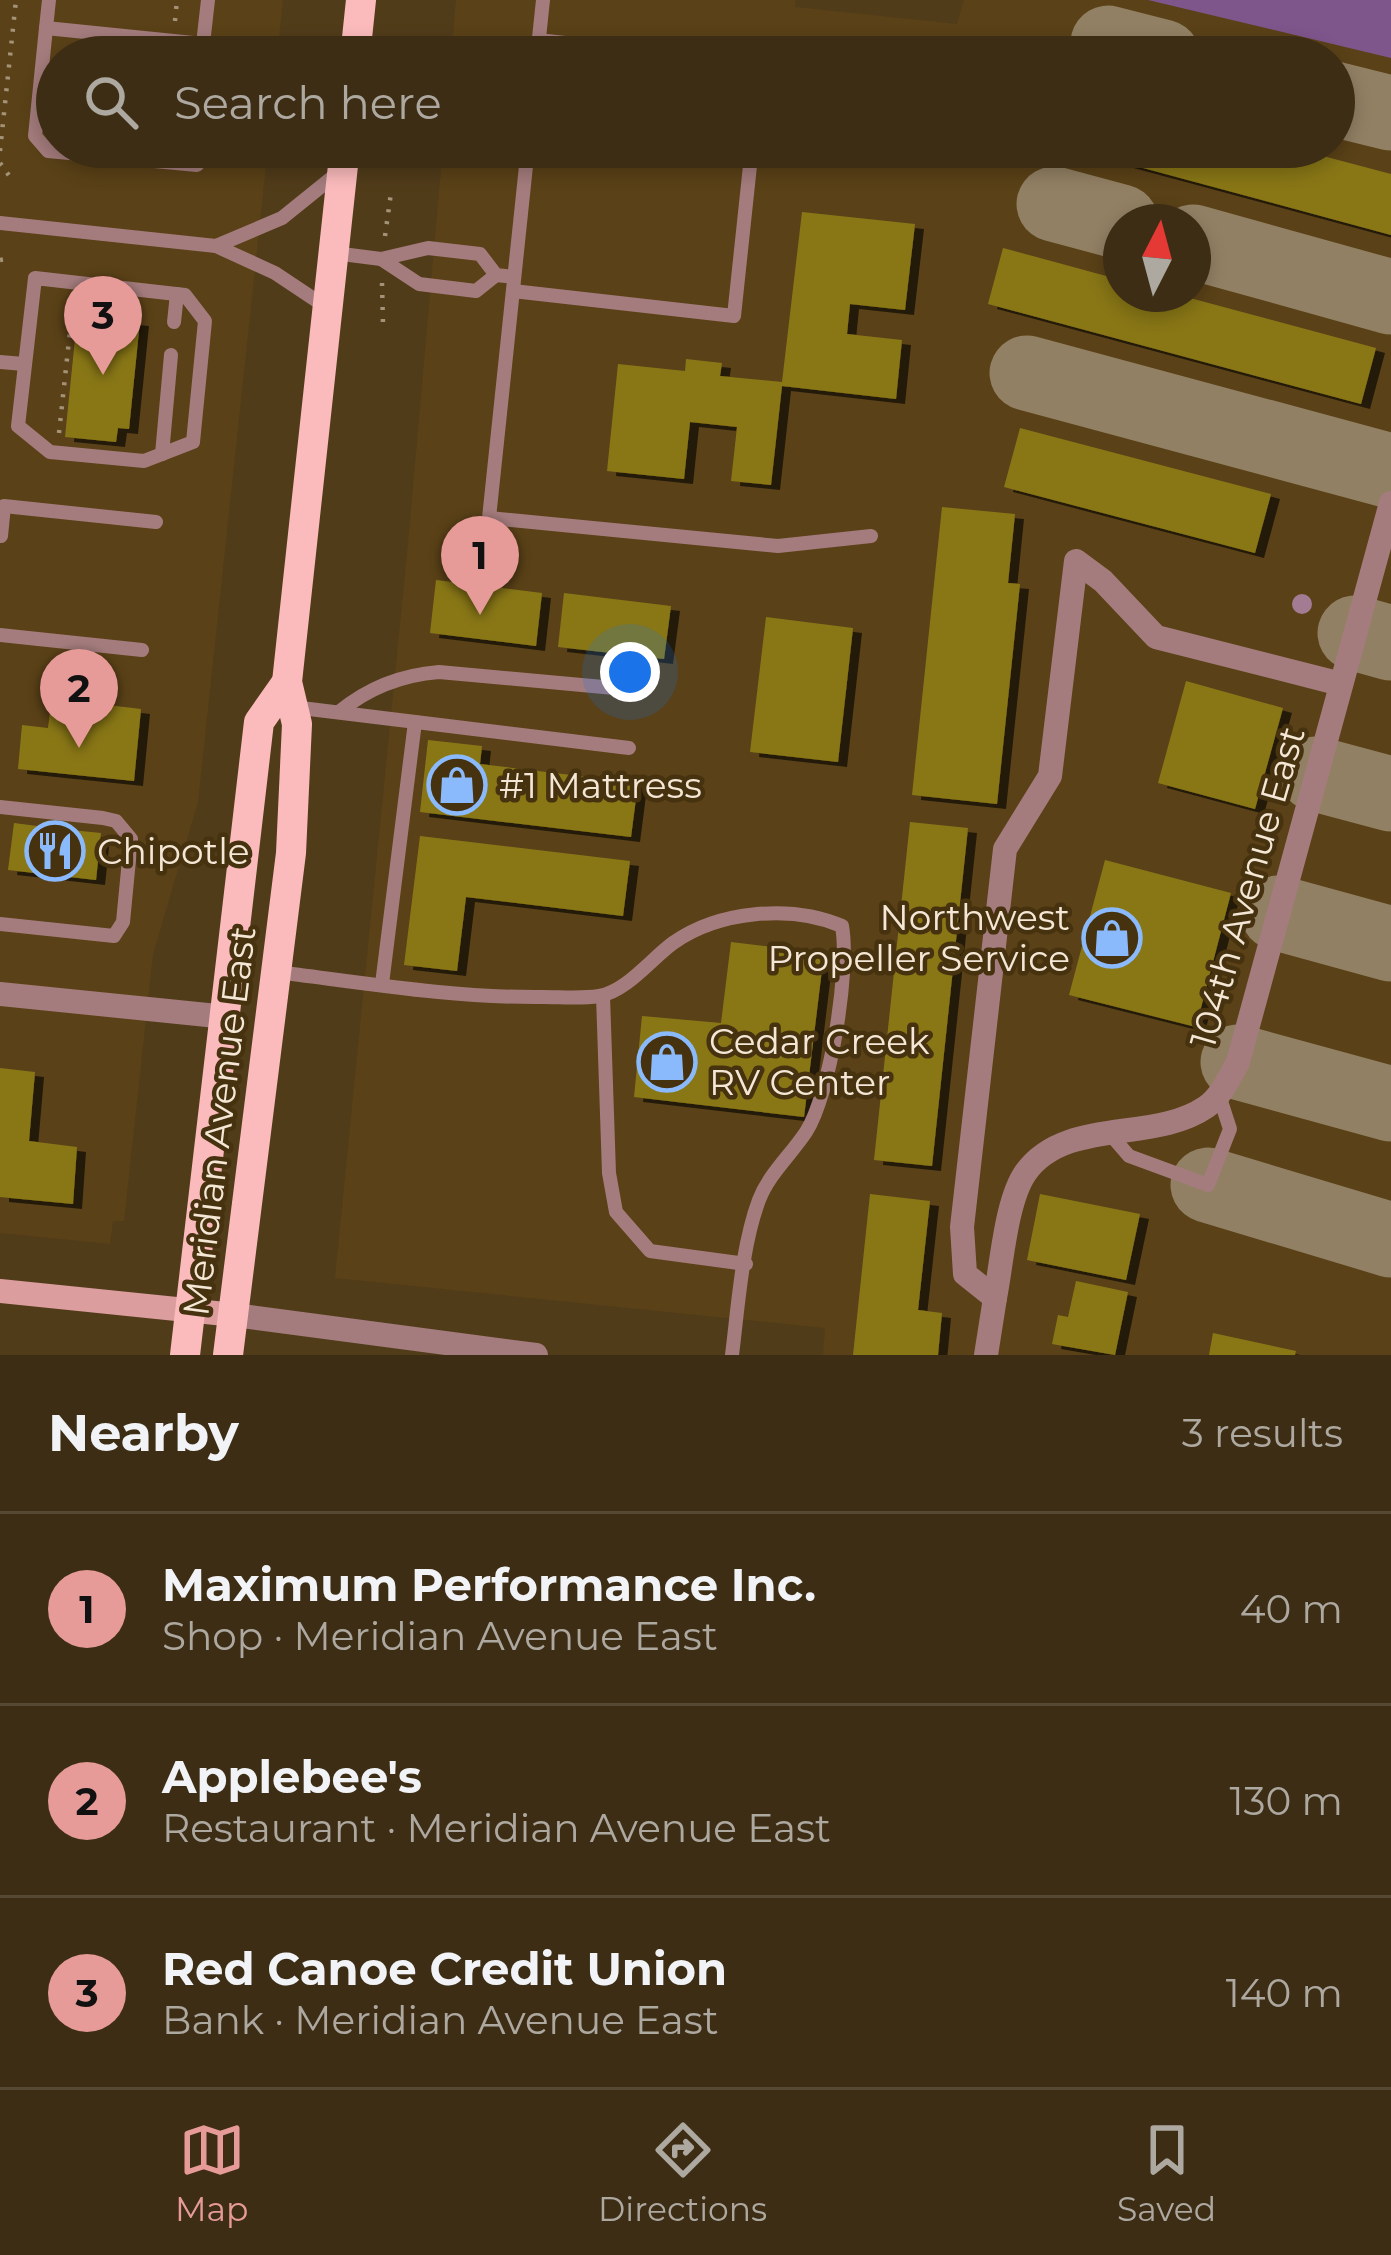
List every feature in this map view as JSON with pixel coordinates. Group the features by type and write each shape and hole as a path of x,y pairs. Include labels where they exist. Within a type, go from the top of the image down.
{"main road":[{"path":"357,36 361,0"},
{"name":"Meridian Avenue East","path":"228,1355 295,796 297,724 290,694 343,168"},
{"name":"Meridian Avenue East","path":"184,1355 259,722 290,694"}],"street":[{"name":"104th Avenue East","path":"995,1298 1017,1190 1028,1170 1047,1153 1076,1140 1179,1120 1206,1108 1238,1062 1391,503"},
{"path":"986,1355 995,1298 965,1274 962,1227 1006,849 1050,776 1076,561 1103,581 1156,637 1341,684"},
{"path":"0,994 227,1017"},
{"path":"0,1291 190,1309 536,1355"}],"lane":[{"path":"45,36 49,0"},
{"path":"204,36 208,0"},
{"path":"538,36 543,0"},
{"path":"46,28 124,36"},
{"path":"216,246 282,218 334,168"},
{"path":"526,168 490,518 778,546 871,536"},
{"path":"333,253 381,259 428,248 480,254 496,274 513,285 734,316 750,168"},
{"path":"0,224 216,246 274,273 327,308"},
{"path":"381,259 419,284 476,291 496,274"},
{"path":"34,278 177,294 185,295 205,321 193,442 144,461 50,452 18,426 34,278"},
{"path":"174,322 177,294"},
{"path":"162,454 171,355"},
{"path":"0,362 24,364"},
{"path":"0,538 4,506 156,522"},
{"path":"0,635 142,650"},
{"path":"339,712 364,691 426,673 636,690"},
{"path":"290,694 339,712 629,748"},
{"path":"382,984 415,722"},
{"path":"0,807 103,818 128,831 131,839 123,922 114,936 0,924"},
{"path":"277,972 482,998 603,996 645,969 675,941 740,916 774,914 842,926 845,946 833,1042 819,1104 807,1130 766,1183 756,1207 732,1355"},
{"path":"603,996 609,1173 616,1212 650,1251 746,1264"},
{"path":"1110,1134 1130,1156 1208,1185 1230,1129 1219,1095"}],"path":[{"path":"0,151 16,0"},
{"path":"175,21 177,0"},
{"path":"0,163 13,181"},
{"path":"58,439 71,322"}],"shaded area":[{"path":"0,0 283,0 279,36 36,36 36,168 266,168 198,802 153,954 124,1221 113,1221 110,1244 0,1233"},
{"path":"456,0 795,0 795,7 957,24 964,0 1391,0 1391,1355 823,1355 825,1328 335,1278 441,168 1355,168 1355,36 453,36"},
{"path":"1148,0 1391,0 1391,58 1355,49 1355,36 1299,36"}],"building":[{"path":"1355,164 1391,174 1391,235 1143,168"},
{"path":"802,212 915,224 905,310 850,304 847,334 902,340 896,399 782,386 771,485 731,481 737,427 690,422 684,479 607,471 618,364 685,371 686,359 722,363 720,376 782,382"},
{"path":"1003,248 1103,275 1103,312 1211,312 1211,304 1376,348 1361,404 988,304"},
{"path":"80,290 120,294 119,304 130,305 128,320 140,321 129,429 118,428 116,442 65,437"},
{"path":"1020,428 1271,494 1255,553 1004,487"},
{"path":"942,507 1015,514 1008,583 1020,584 997,804 912,795"},
{"path":"436,580 542,593 536,646 430,633"},
{"path":"564,593 671,606 664,659 558,647"},
{"path":"766,617 853,628 838,762 750,752"},
{"path":"1186,681 1283,708 1255,809 1158,783"},
{"path":"71,689 92,692 91,703 141,709 134,781 18,769 22,725 48,728 52,695 70,697"},
{"path":"428,740 482,746 480,764 638,783 631,837 420,812"},
{"name":"Chipotle","path":"46,821 62,823 61,829 101,833 96,880 8,870 14,823 45,827"},
{"path":"910,822 968,828 932,1166 874,1160"},
{"path":"420,836 630,861 623,916 466,897 457,971 404,965"},
{"path":"1105,860 1231,893 1196,1027 1069,995"},
{"path":"731,942 824,953 804,1117 634,1097 642,1016 721,1023"},
{"path":"0,1068 35,1072 29,1141 77,1147 73,1204 0,1197"},
{"path":"870,1194 930,1201 918,1310 942,1313 938,1355 853,1355"},
{"path":"1040,1194 1140,1214 1126,1280 1027,1260"},
{"path":"1076,1281 1128,1292 1115,1355 1052,1344 1058,1315 1068,1317"},
{"path":"1213,1333 1296,1351 1295,1355 1209,1355"}],"taxiway":[{"path":"1355,104 1391,113"},
{"path":"1054,204 1103,217"},
{"path":"1211,247 1391,297"},
{"path":"1027,373 1391,471"},
{"path":"1355,633 1391,643"},
{"path":"1316,774 1391,794"},
{"path":"1278,913 1391,944"},
{"path":"1238,1062 1391,1104"},
{"path":"1208,1185 1391,1240"}],"place":[{"name":"Red Canoe Credit Union","path":"103,375"},
{"name":"Maximum Performance Inc.","path":"480,615"},
{"name":"Applebee's","path":"79,748"},
{"name":"#1 Mattress","path":"457,785"},
{"name":"Chipotle","path":"55,851"},
{"name":"Northwest Propeller Service","path":"1112,938"},
{"name":"Cedar Creek RV Center","path":"667,1062"}]}
